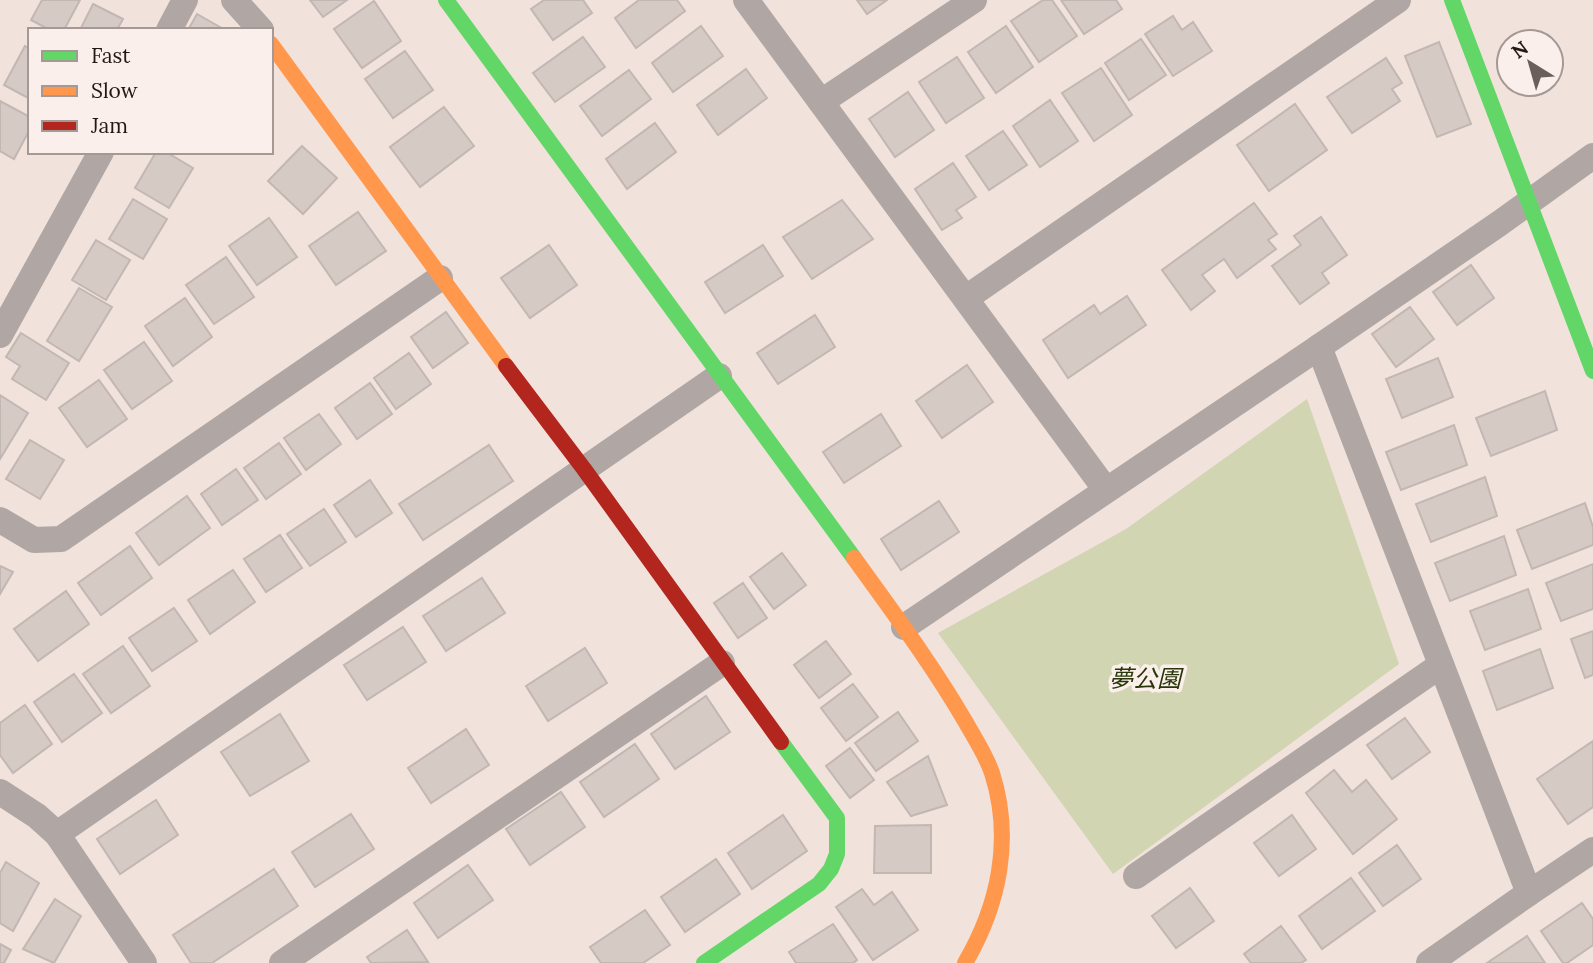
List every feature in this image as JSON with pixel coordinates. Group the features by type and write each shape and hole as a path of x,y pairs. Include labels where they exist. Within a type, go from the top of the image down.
{"street":[{"path":"170,28 185,0"},
{"path":"234,0 259,28"},
{"path":"446,0 464,21 719,376 904,627 967,722 992,773 1000,815 1002,854 998,888 987,924 965,963"},
{"path":"746,0 1107,490"},
{"path":"821,102 974,0"},
{"path":"967,298 1398,0"},
{"path":"1452,0 1593,371"},
{"path":"273,47 837,818 837,854 831,869 819,884 704,963"},
{"path":"0,335 100,154"},
{"path":"904,627 1319,347 1593,156"},
{"path":"0,520 34,540 61,538 440,278"},
{"path":"1319,347 1529,893"},
{"path":"57,834 719,376"},
{"path":"282,963 722,663"},
{"path":"1136,876 1441,665"},
{"path":"0,792 37,816 57,834 144,963"},
{"path":"1429,963 1593,850"}],"green space":[{"name":"夢公園","path":"1307,399 1399,664 1113,874 938,633 1126,529"}],"building":[{"path":"42,0 80,0 65,28 46,28 31,20"},
{"path":"310,0 347,0 323,17"},
{"path":"544,0 583,0 592,13 553,40 531,9"},
{"path":"639,0 677,0 685,11 636,48 615,18"},
{"path":"857,0 887,0 867,14"},
{"path":"1043,0 1052,0 1077,36 1039,62 1011,21"},
{"path":"1061,0 1116,0 1122,9 1084,34"},
{"path":"374,1 401,41 362,68 334,29"},
{"path":"93,4 123,19 118,28 81,28"},
{"path":"197,14 222,28 189,28"},
{"path":"1173,16 1182,30 1193,22 1212,51 1173,76 1145,34"},
{"path":"701,26 723,56 673,92 652,63"},
{"path":"1006,26 1033,67 996,93 968,52"},
{"path":"583,37 605,67 555,102 533,73"},
{"path":"1141,39 1166,75 1129,100 1105,63"},
{"path":"1439,42 1471,124 1437,137 1405,56"},
{"path":"25,46 28,48 28,98 4,85"},
{"path":"405,51 433,90 393,118 365,79"},
{"path":"957,57 984,98 946,123 919,82"},
{"path":"1386,58 1402,83 1392,89 1400,101 1352,133 1327,97"},
{"path":"1101,68 1132,115 1094,141 1062,93"},
{"path":"746,69 767,98 718,135 697,105"},
{"path":"629,70 651,99 602,136 580,106"},
{"path":"908,92 934,130 895,157 869,119"},
{"path":"1050,100 1078,141 1040,167 1013,126"},
{"path":"0,101 28,116 28,133 14,159 0,151"},
{"path":"1295,104 1327,150 1269,191 1237,145"},
{"path":"444,107 474,146 420,187 390,147"},
{"path":"655,123 676,152 627,189 606,159"},
{"path":"1003,131 1027,165 989,190 966,156"},
{"path":"302,146 337,178 303,214 268,181"},
{"path":"155,154 169,154 193,168 169,208 135,188"},
{"path":"953,163 976,197 956,210 962,218 942,230 915,189"},
{"path":"133,199 167,219 143,259 109,239"},
{"path":"842,200 873,239 812,279 783,237"},
{"path":"1254,203 1277,234 1268,240 1276,249 1237,278 1224,259 1202,275 1215,291 1191,310 1162,270"},
{"path":"358,212 386,251 336,285 309,246"},
{"path":"1321,217 1347,255 1322,273 1329,283 1300,304 1272,266 1301,245 1294,236"},
{"path":"269,218 297,257 257,285 229,246"},
{"path":"96,240 130,260 106,300 72,280"},
{"path":"549,245 577,285 530,318 501,278"},
{"path":"763,245 783,276 725,313 705,282"},
{"path":"226,257 254,297 214,324 186,285"},
{"path":"1471,265 1494,298 1457,325 1433,292"},
{"path":"79,288 112,307 79,361 47,341"},
{"path":"1127,296 1146,325 1068,378 1043,340 1094,305 1100,314"},
{"path":"185,298 212,337 173,366 145,326"},
{"path":"1410,307 1434,339 1396,367 1372,334"},
{"path":"446,312 468,343 433,368 411,337"},
{"path":"815,315 835,347 778,384 757,353"},
{"path":"21,333 69,363 46,400 12,379 20,366 6,357"},
{"path":"144,342 172,381 132,409 104,370"},
{"path":"409,353 431,384 396,409 374,378"},
{"path":"1438,358 1453,397 1402,418 1386,379"},
{"path":"967,365 993,402 942,438 916,401"},
{"path":"99,380 127,419 87,447 59,408"},
{"path":"370,383 392,414 357,439 335,408"},
{"path":"1545,391 1557,430 1491,456 1476,418"},
{"path":"0,395 28,413 0,459"},
{"path":"319,414 341,444 306,470 284,438"},
{"path":"881,414 901,446 844,483 823,452"},
{"path":"1454,425 1467,465 1401,490 1386,452"},
{"path":"30,440 64,460 40,499 6,479"},
{"path":"279,443 301,474 266,499 244,468"},
{"path":"489,445 513,481 423,540 399,504"},
{"path":"236,469 258,500 222,525 201,494"},
{"path":"1485,477 1497,516 1431,542 1416,504"},
{"path":"370,480 392,513 356,537 334,505"},
{"path":"187,496 210,528 159,565 136,533"},
{"path":"939,501 959,532 901,570 881,539"},
{"path":"1585,503 1593,527 1593,545 1532,569 1517,530"},
{"path":"324,509 346,542 310,566 287,534"},
{"path":"280,535 302,568 266,592 244,559"},
{"path":"1504,536 1516,575 1450,601 1435,563"},
{"path":"130,546 152,578 101,615 78,583"},
{"path":"782,553 806,585 774,609 750,577"},
{"path":"1593,564 1593,609 1561,621 1546,583"},
{"path":"0,566 13,572 0,594"},
{"path":"233,570 255,602 210,634 188,600"},
{"path":"482,578 505,613 446,651 423,616"},
{"path":"743,583 767,618 738,638 714,603"},
{"path":"1528,589 1541,629 1485,650 1470,611"},
{"path":"66,591 89,624 38,661 14,629"},
{"path":"174,608 197,641 152,671 129,638"},
{"path":"403,627 426,662 367,700 344,665"},
{"path":"1593,631 1593,675 1585,678 1571,639"},
{"path":"826,641 851,674 819,698 794,665"},
{"path":"123,646 150,686 111,713 83,674"},
{"path":"585,648 607,683 548,721 526,686"},
{"path":"1540,649 1553,688 1497,710 1483,671"},
{"path":"74,674 102,713 62,742 34,702"},
{"path":"853,684 878,717 846,741 821,708"},
{"path":"706,696 730,732 675,769 651,734"},
{"path":"25,705 52,744 13,773 0,755 0,723"},
{"path":"898,712 918,741 876,771 855,743"},
{"path":"280,714 309,761 250,796 221,752"},
{"path":"1405,718 1430,752 1392,779 1367,745"},
{"path":"466,729 489,765 431,803 408,768"},
{"path":"1593,741 1593,807 1568,824 1537,779"},
{"path":"635,744 659,779 604,817 580,782"},
{"path":"850,748 874,780 850,798 826,766"},
{"path":"928,756 947,805 911,816 887,782"},
{"path":"1334,770 1352,792 1366,780 1397,819 1353,854 1306,793"},
{"path":"561,792 585,827 530,865 506,829"},
{"path":"156,800 178,835 120,874 97,839"},
{"path":"351,814 374,849 315,887 292,852"},
{"path":"783,815 807,851 752,889 728,853"},
{"path":"1292,815 1316,849 1279,876 1254,843"},
{"path":"931,825 931,873 874,873 875,826"},
{"path":"1397,845 1421,879 1383,906 1359,873"},
{"path":"716,859 740,894 685,932 661,897"},
{"path":"6,862 39,883 13,931 0,923 0,873"},
{"path":"468,865 493,900 438,938 414,903"},
{"path":"274,869 298,906 212,963 191,963 173,935"},
{"path":"1351,878 1375,911 1322,949 1299,916"},
{"path":"1190,888 1214,921 1176,948 1152,916"},
{"path":"862,889 874,905 892,892 918,930 873,960 836,907"},
{"path":"55,899 81,916 54,963 23,949"},
{"path":"1582,903 1593,919 1593,945 1563,963 1541,931"},
{"path":"645,910 670,945 643,963 601,963 590,947"},
{"path":"833,924 857,960 853,963 796,963 789,952"},
{"path":"1281,926 1306,960 1301,963 1251,963 1244,954"},
{"path":"407,930 428,962 371,963 367,957"},
{"path":"1527,936 1545,963 1487,963"},
{"path":"0,944 11,950 4,963 0,963"}],"traffic: fast":[{"path":"446,0 854,558"},
{"path":"1452,0 1593,371"},
{"path":"704,963 819,884 831,869 837,854 837,818 781,742"}],"traffic: slow":[{"path":"273,47 506,366"},
{"path":"854,558 939,679 980,746 992,773 1001,822 999,871 987,918 965,963"}],"traffic: jam":[{"path":"506,366 584,469 781,742"}]}
